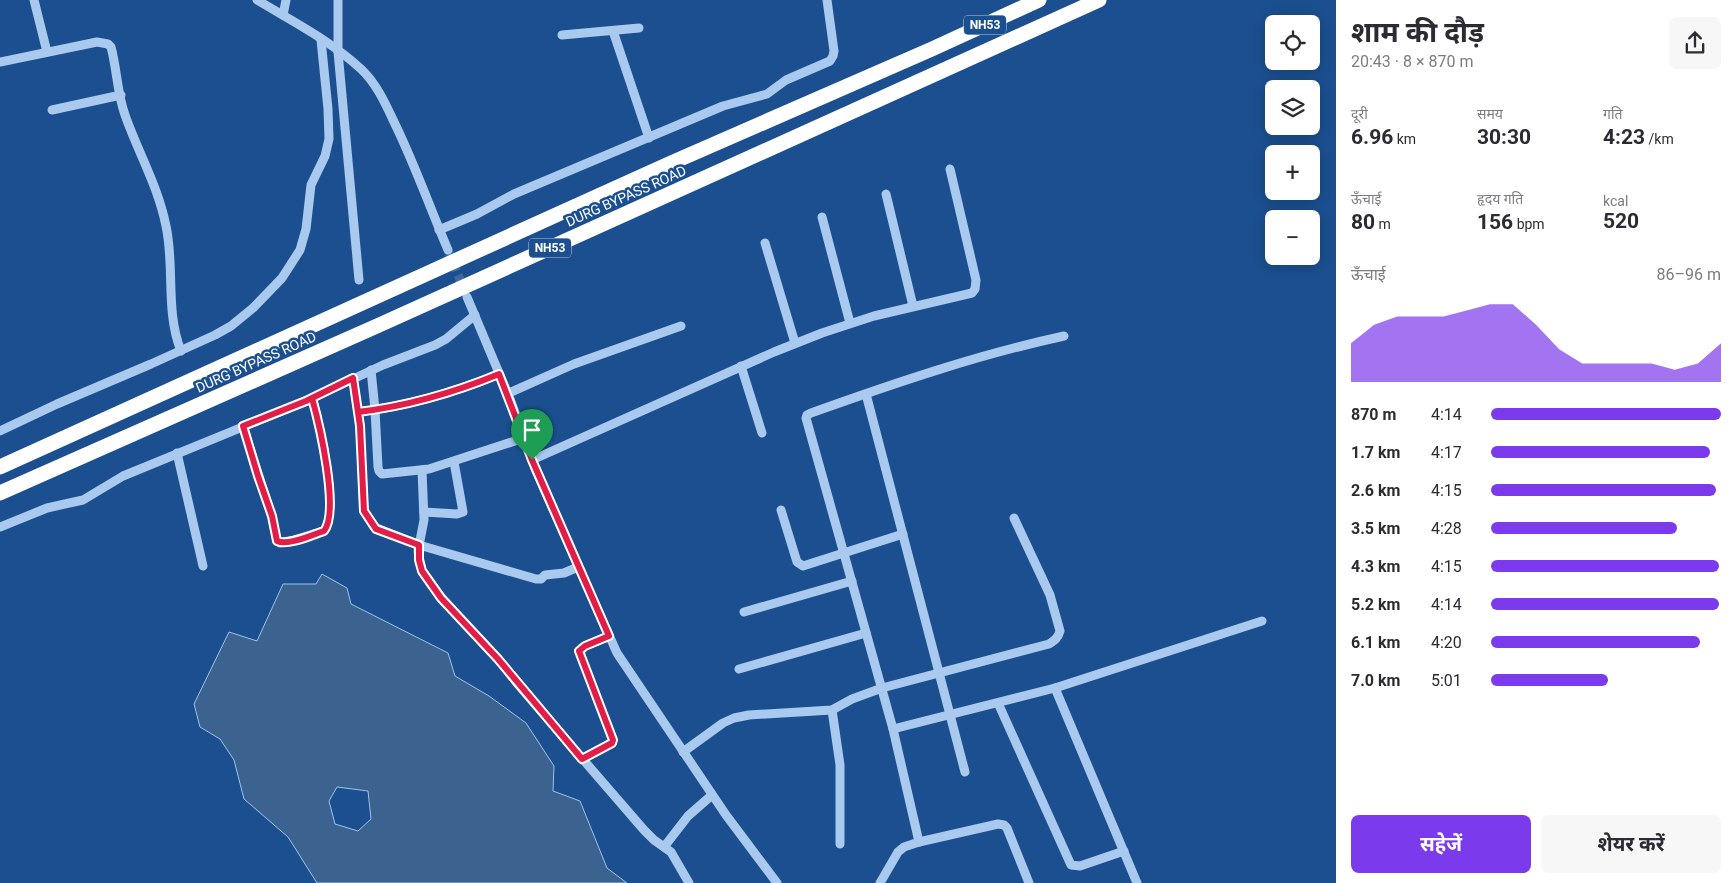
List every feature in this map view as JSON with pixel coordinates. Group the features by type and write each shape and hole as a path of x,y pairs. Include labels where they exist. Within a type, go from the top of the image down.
{"highway":[{"name":"DURG BYPASS ROAD","path":"0,467 671,162 932,49 1039,0"},
{"name":"DURG BYPASS ROAD","path":"0,492 377,326 1099,0"}],"street":[{"path":"34,0 47,52"},
{"path":"257,0 323,41 362,70 373,84 386,105 406,147 448,250"},
{"path":"282,15 286,0"},
{"path":"338,0 338,52 359,280"},
{"path":"439,230 477,214 514,194 723,106 759,97 786,80 830,61 834,51 827,0"},
{"path":"562,35 638,28"},
{"path":"612,30 649,138"},
{"path":"0,431 57,404 181,351 231,326 253,308 289,269 300,250 306,229 311,185 325,156 328,139 328,109 323,41"},
{"path":"0,62 97,42 108,44 111,47 125,114 154,185 167,227 173,316 177,342 181,351"},
{"path":"52,110 120,96"},
{"path":"532,460 795,343 850,323 972,292 977,284 950,170"},
{"path":"886,194 913,306"},
{"path":"822,217 850,323"},
{"path":"765,243 795,343"},
{"path":"467,297 532,460 617,653 712,795 777,883"},
{"path":"0,527 47,508 83,500 123,476 312,398 371,370 435,345 446,340 475,315"},
{"path":"507,394 574,364 681,326"},
{"path":"919,842 893,729 806,418 811,412 976,358 1064,336"},
{"path":"741,366 762,433"},
{"path":"371,370 376,410 379,471 382,474 422,470 454,462 524,438"},
{"path":"358,412 394,407 445,394 499,374"},
{"path":"353,378 358,412 364,511 376,529 420,539 536,579 541,579 545,575 564,573 578,567"},
{"path":"866,394 965,772"},
{"path":"243,426 272,516 277,541 287,542 306,538 324,531 328,522 329,488 321,433 312,398"},
{"path":"178,453 202,566"},
{"path":"424,512 461,514 454,462"},
{"path":"422,470 424,512 419,560 422,571 441,598 498,659 649,835 675,857 689,883"},
{"path":"781,510 799,565 807,565 902,534"},
{"path":"683,752 723,723 734,718 749,715 832,710 852,699 882,688 1049,644 1059,636 1059,624 1050,595 1014,518"},
{"path":"744,612 852,581"},
{"path":"893,729 1055,688 1262,621"},
{"path":"739,669 866,633"},
{"path":"582,759 612,743 613,740 579,651 585,646 609,636"},
{"path":"1055,688 1137,883"},
{"path":"998,703 1071,865 1080,866 1124,851"},
{"path":"832,710 840,765 840,844"},
{"path":"664,847 688,816 712,795"},
{"path":"880,883 898,852 910,844 998,824 1004,825 1007,828 1029,883"}],"water":[{"path":"322,574 347,588 351,604 448,653 455,676 489,696 526,723 554,766 553,791 580,801 607,868 627,883 317,883 288,837 244,799 234,760 220,739 200,727 194,704 229,632 257,641 283,584 316,584","holes":["337,787 368,791 371,819 358,831 335,824 329,801"]}],"tunnel":[{"path":"448,250 465,292"}],"route":[{"path":"532,460 499,374 469,386 420,401 358,412 353,378 312,398 306,401 243,426 258,476 270,507 277,541 287,542 306,538 324,531 328,522 329,488 321,433 312,398 353,378 360,426 364,511 372,525 376,529 419,545 419,560 422,571 441,598 498,659 582,759 612,743 613,740 579,651 581,648 609,636 532,460"}]}
